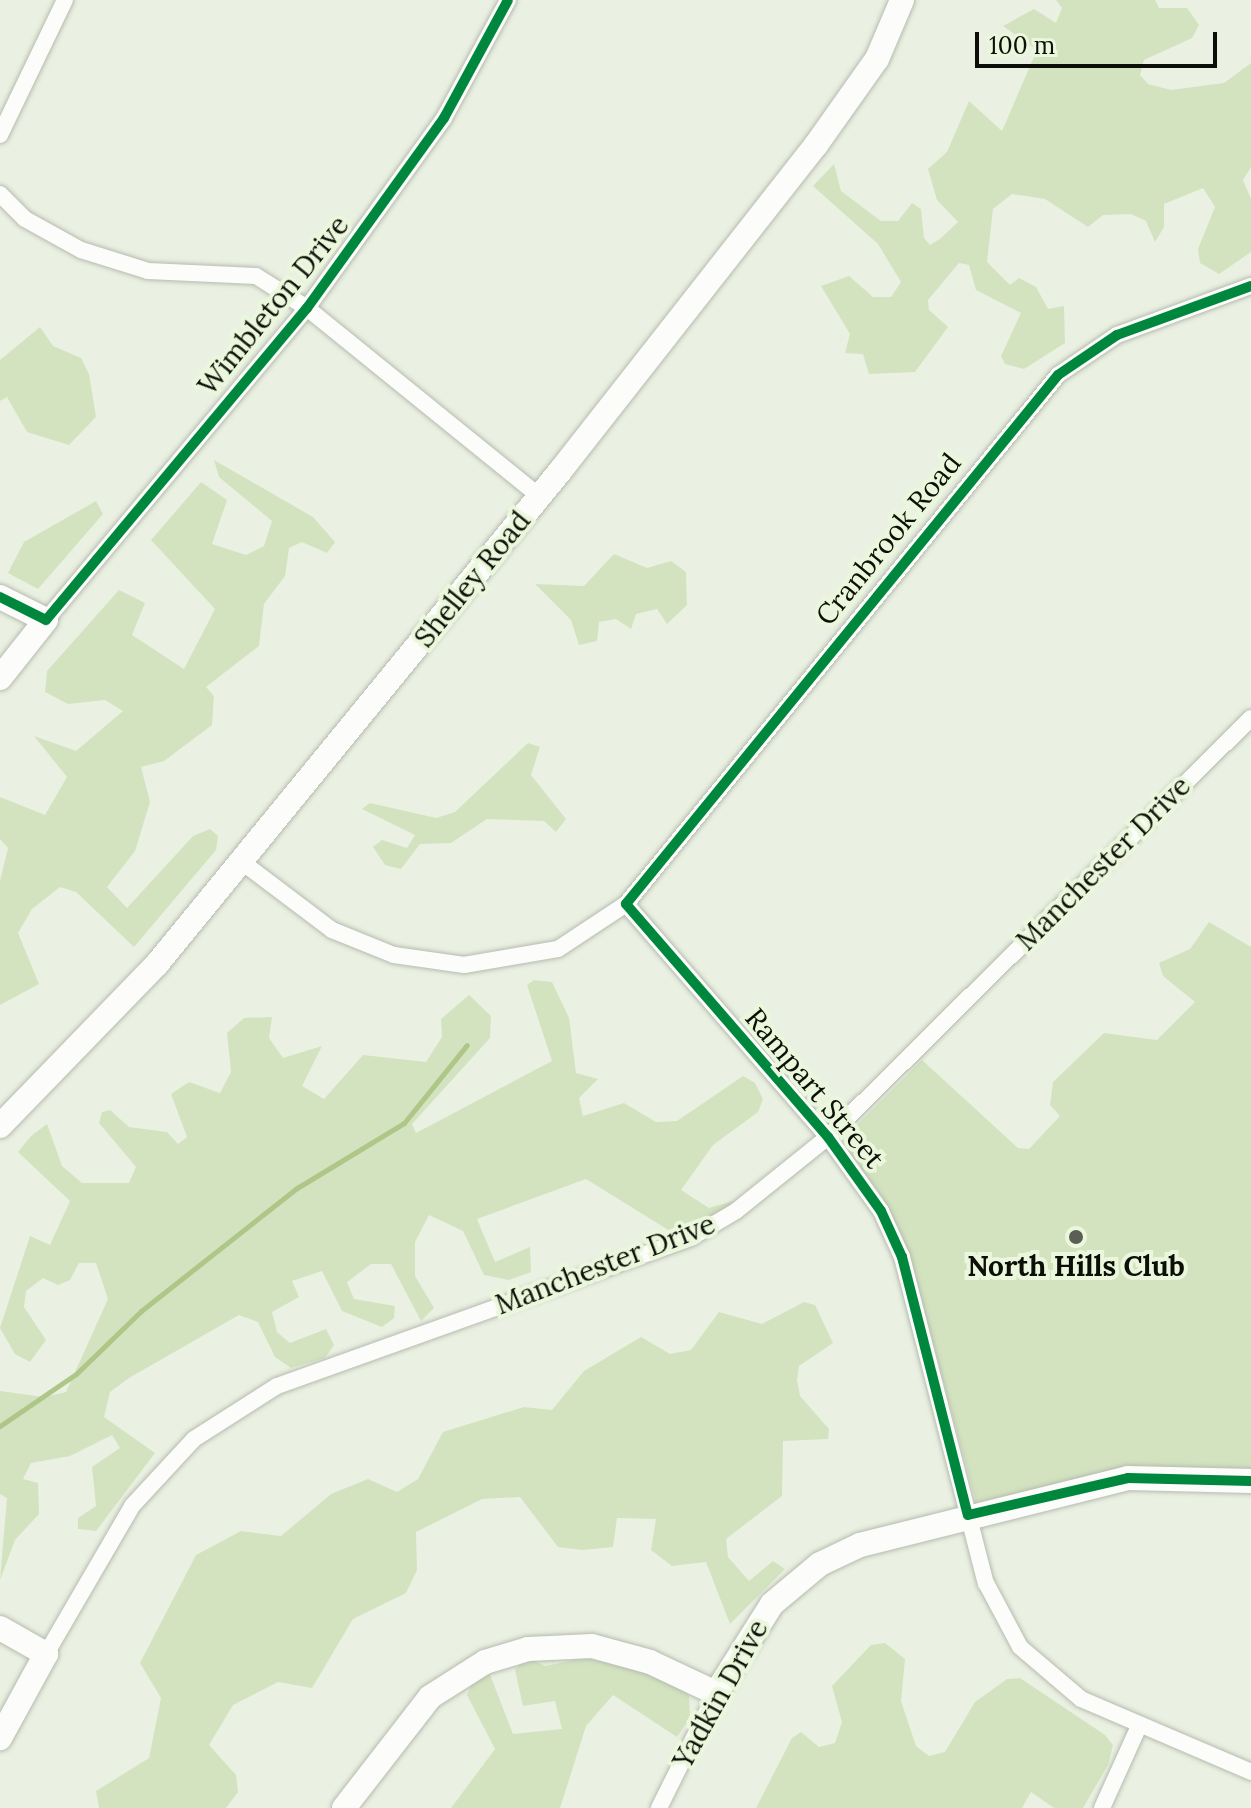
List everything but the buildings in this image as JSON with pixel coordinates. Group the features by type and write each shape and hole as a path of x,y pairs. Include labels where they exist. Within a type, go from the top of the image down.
{"street":[{"name":"Wimbleton Drive","path":"0,678 307,308 444,118 508,0"},
{"name":"Shelley Road","path":"0,1126 157,964 539,496 816,145 877,59 902,0"},
{"path":"0,135 63,1"},
{"path":"0,194 25,219 81,250 148,271 256,276 307,308 539,496"},
{"name":"Cranbrook Road","path":"242,862 332,930 367,947 464,965 558,949 626,904 1058,375 1117,335 1251,286"},
{"path":"0,597 46,620"},
{"name":"Manchester Drive","path":"0,1738 132,1506 177,1455 233,1410 319,1370 692,1237 764,1192 828,1137 1251,718"},
{"name":"Rampart Street","path":"626,904 828,1137 871,1193 902,1257 993,1601 1020,1647 1081,1699 1251,1772"},
{"name":"Yadkin Drive","path":"659,1808 716,1693 762,1615 820,1564 889,1535 1128,1478 1251,1481"},
{"path":"0,1628 46,1654"},
{"path":"344,1808 430,1697 505,1655 592,1646 650,1662 716,1693"},
{"path":"1102,1808 1139,1726"}],"green space":[{"path":"1056,0 1155,0 1159,8 1187,8 1199,25 1192,38 1144,60 1140,75 1148,84 1171,90 1224,83 1251,63 1251,167 1243,180 1251,199 1251,252 1219,274 1200,263 1198,249 1215,207 1203,188 1164,204 1164,227 1155,242 1146,221 1131,214 1103,215 1088,227 1045,199 1012,194 993,209 987,262 1010,285 1019,278 1036,287 1048,309 1064,306 1065,343 1024,369 1005,364 1001,356 1021,313 976,290 969,265 959,263 928,300 929,310 948,327 915,372 869,374 863,354 845,353 850,334 821,286 849,276 873,297 891,297 901,282 878,244 813,186 834,164 841,191 881,221 898,221 912,203 921,209 924,238 930,245 940,239 958,222 937,200 928,169 947,152 969,101 1002,131 1037,50 1003,26 1034,9 1056,23 1062,8"},
{"path":"40,327 53,346 81,358 89,374 96,417 69,445 27,432 7,397 0,401 0,360"},
{"path":"214,460 313,517 335,542 327,553 302,542 289,548 285,576 264,604 259,646 206,687 214,696 212,725 164,761 141,767 150,802 135,851 107,887 127,908 193,836 210,829 218,836 216,850 134,947 76,892 60,887 32,909 18,933 39,984 0,1005 0,881 8,848 0,839 0,797 45,815 67,777 34,736 76,751 123,711 105,700 68,704 45,692 47,671 119,590 145,603 132,635 184,669 215,609 151,540 201,482 227,500 212,544 246,555 264,546 272,521 219,477"},
{"path":"96,501 103,514 38,589 8,573 24,542"},
{"path":"614,554 647,568 671,561 686,572 687,605 667,624 657,609 636,614 631,629 616,619 599,622 597,641 579,645 571,620 535,584 584,586"},
{"path":"528,743 540,747 531,775 566,819 556,832 544,821 487,819 451,843 420,844 401,869 385,865 373,847 382,840 407,848 415,835 362,809 370,803 436,818 455,812"},
{"name":"North Hills Club","path":"1209,922 1251,947 1251,1468 1152,1467 976,1502 908,1252 882,1197 844,1144 846,1136 922,1060 1018,1148 1029,1149 1060,1116 1050,1105 1053,1082 1104,1033 1157,1040 1195,1002 1163,976 1159,963 1190,949"},
{"path":"534,980 552,982 569,1018 576,1073 598,1079 579,1098 583,1116 624,1103 656,1122 677,1121 743,1076 755,1083 763,1099 758,1112 713,1145 681,1190 709,1208 737,1200 712,1218 670,1231 586,1179 477,1219 495,1262 530,1247 531,1272 509,1280 484,1275 463,1231 429,1215 415,1242 415,1276 434,1308 421,1321 391,1264 371,1264 347,1282 354,1299 395,1306 394,1318 382,1327 342,1311 322,1271 292,1281 299,1297 272,1312 277,1332 290,1343 326,1329 334,1345 325,1358 291,1368 275,1357 258,1322 239,1315 129,1378 110,1392 104,1417 155,1453 96,1531 78,1529 78,1518 96,1506 92,1467 120,1448 112,1435 70,1456 31,1463 23,1479 38,1483 39,1514 15,1540 0,1580 7,1498 0,1494 0,1391 44,1397 66,1392 108,1299 96,1263 79,1263 70,1280 58,1285 43,1278 26,1291 24,1307 46,1340 30,1362 15,1354 0,1328 30,1236 50,1245 70,1201 18,1152 31,1136 47,1124 62,1166 82,1183 129,1183 136,1167 99,1123 102,1112 110,1110 129,1127 167,1132 178,1144 187,1137 171,1094 189,1082 220,1093 231,1072 227,1033 244,1018 272,1017 269,1038 283,1058 322,1046 302,1086 324,1099 363,1055 426,1062 442,1037 441,1019 469,995 491,1016 490,1038 412,1124 416,1133 552,1061 527,985"},
{"path":"804,1302 815,1305 833,1343 799,1366 797,1380 800,1396 829,1429 828,1439 783,1441 782,1496 726,1539 728,1557 749,1581 773,1561 785,1569 730,1624 706,1562 672,1566 651,1550 656,1519 617,1518 613,1547 582,1550 558,1547 520,1497 482,1499 416,1532 417,1570 406,1593 353,1619 312,1688 278,1682 233,1705 209,1745 236,1775 238,1792 226,1808 99,1808 96,1791 149,1758 161,1698 140,1663 196,1555 241,1531 281,1536 331,1494 368,1479 397,1492 418,1479 443,1432 524,1407 552,1410 584,1371 641,1337 670,1354 691,1350 719,1312 762,1324"},
{"path":"885,1643 905,1659 901,1701 916,1746 929,1756 945,1752 975,1702 1007,1679 1020,1678 1105,1735 1113,1745 1108,1765 1083,1808 1054,1808 1031,1792 1022,1808 756,1808 792,1738 801,1732 819,1747 835,1743 842,1722 832,1686 871,1645"},
{"path":"526,1657 545,1666 585,1658 649,1671 689,1695 690,1718 677,1737 613,1695 586,1726 560,1808 451,1808 495,1749 467,1695 473,1681 489,1672 513,1734 562,1729 555,1701 523,1706 515,1670"}],"waterway":[{"path":"0,1426 76,1374 141,1311 297,1188 404,1123 467,1045"}],"cycle path":[{"path":"0,597 46,620 307,308 444,118 508,0"},
{"path":"1251,286 1117,335 1058,375 626,904 828,1137 881,1211 902,1257 968,1515 1128,1478 1251,1481"}],"place":[{"name":"North Hills Club","path":"1076,1237"}]}
